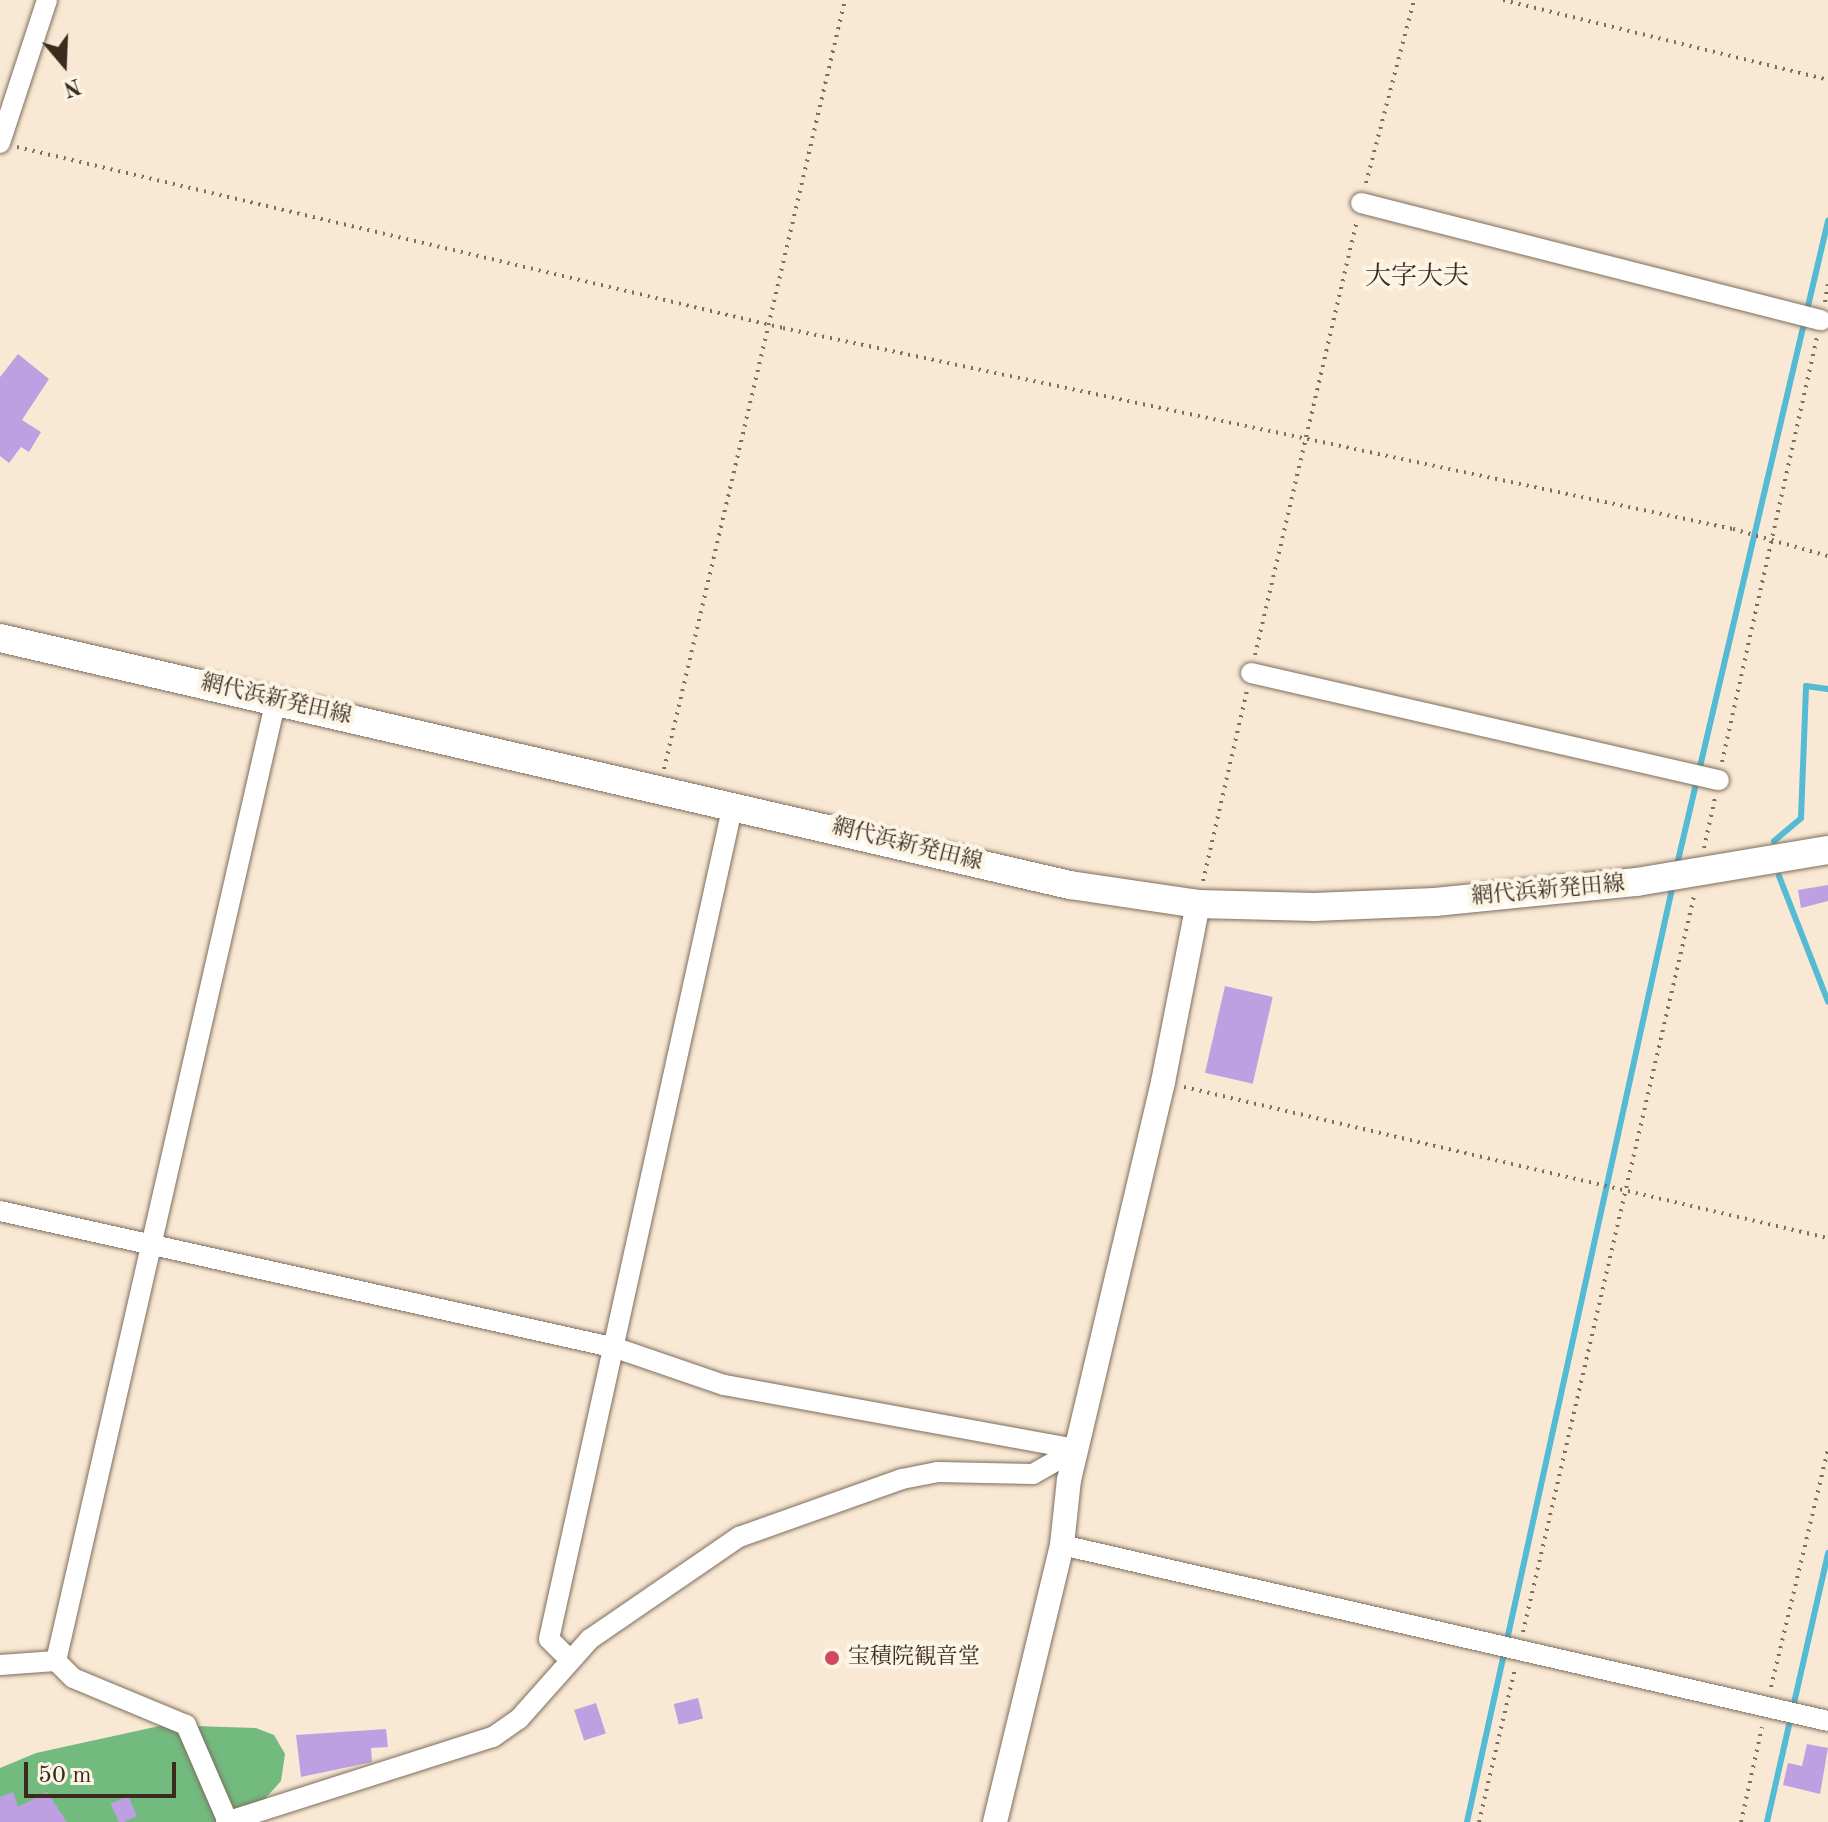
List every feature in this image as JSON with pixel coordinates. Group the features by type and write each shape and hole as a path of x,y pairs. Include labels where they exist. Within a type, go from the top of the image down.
{"main road":[{"name":"網代浜新発田線","path":"0,638 660,787 1070,885 1198,904 1314,907 1435,902 1699,873 1828,850"}],"street":[{"path":"7,145 47,0"},
{"path":"1361,203 1821,320"},
{"path":"1251,673 1719,780"},
{"path":"56,1661 276,700"},
{"path":"569,1659 549,1639 616,1348 733,804"},
{"path":"995,1822 1062,1545 1077,1449 1163,1082 1198,904"},
{"path":"0,1211 616,1348 724,1385 1077,1449"},
{"path":"0,1665 56,1661 73,1678 186,1725 227,1822 493,1737 519,1719 569,1659 638,1604 739,1537 902,1479 938,1472 1033,1474 1077,1449"},
{"path":"1062,1545 1828,1721"}],"path":[{"path":"660,787 845,0"},
{"path":"1198,904 1361,203 1414,0"},
{"path":"1503,0 1828,80"},
{"path":"7,145 767,325 1305,442 1733,529 1769,542 1828,556"},
{"path":"1522,1635 1699,873 1769,542 1828,284"},
{"path":"1163,1082 1599,1187 1828,1238"},
{"path":"1741,1822 1828,1449"},
{"path":"1479,1822 1515,1666"}],"green space":[{"path":"164,1725 256,1728 274,1735 285,1754 281,1781 244,1822 0,1822 0,1768 36,1753"}],"building":[{"path":"18,354 49,379 22,420 41,432 29,452 21,447 9,463 0,456 0,377"},
{"path":"1828,885 1828,901 1801,908 1798,890"},
{"path":"1225,986 1273,997 1253,1084 1205,1073"},
{"path":"698,1698 703,1718 679,1724 674,1704"},
{"path":"596,1703 606,1733 584,1741 574,1710"},
{"path":"386,1729 388,1747 371,1748 372,1762 301,1777 296,1735"},
{"path":"1807,1744 1828,1748 1820,1794 1783,1785 1788,1763 1802,1766"},
{"path":"13,1792 18,1807 47,1792 67,1822 0,1822 0,1797"},
{"path":"128,1796 137,1816 119,1822 111,1804"}],"waterway":[{"path":"1676,869 1828,221"},
{"path":"1774,841 1801,818 1806,686 1828,689"},
{"path":"1779,876 1828,1002"},
{"path":"1467,1822 1673,884"},
{"path":"1767,1822 1828,1553"}],"place":[{"name":"宝積院観音堂","path":"832,1658"}],"district":[{"name":"大字大夫","path":"1417,278"}]}
